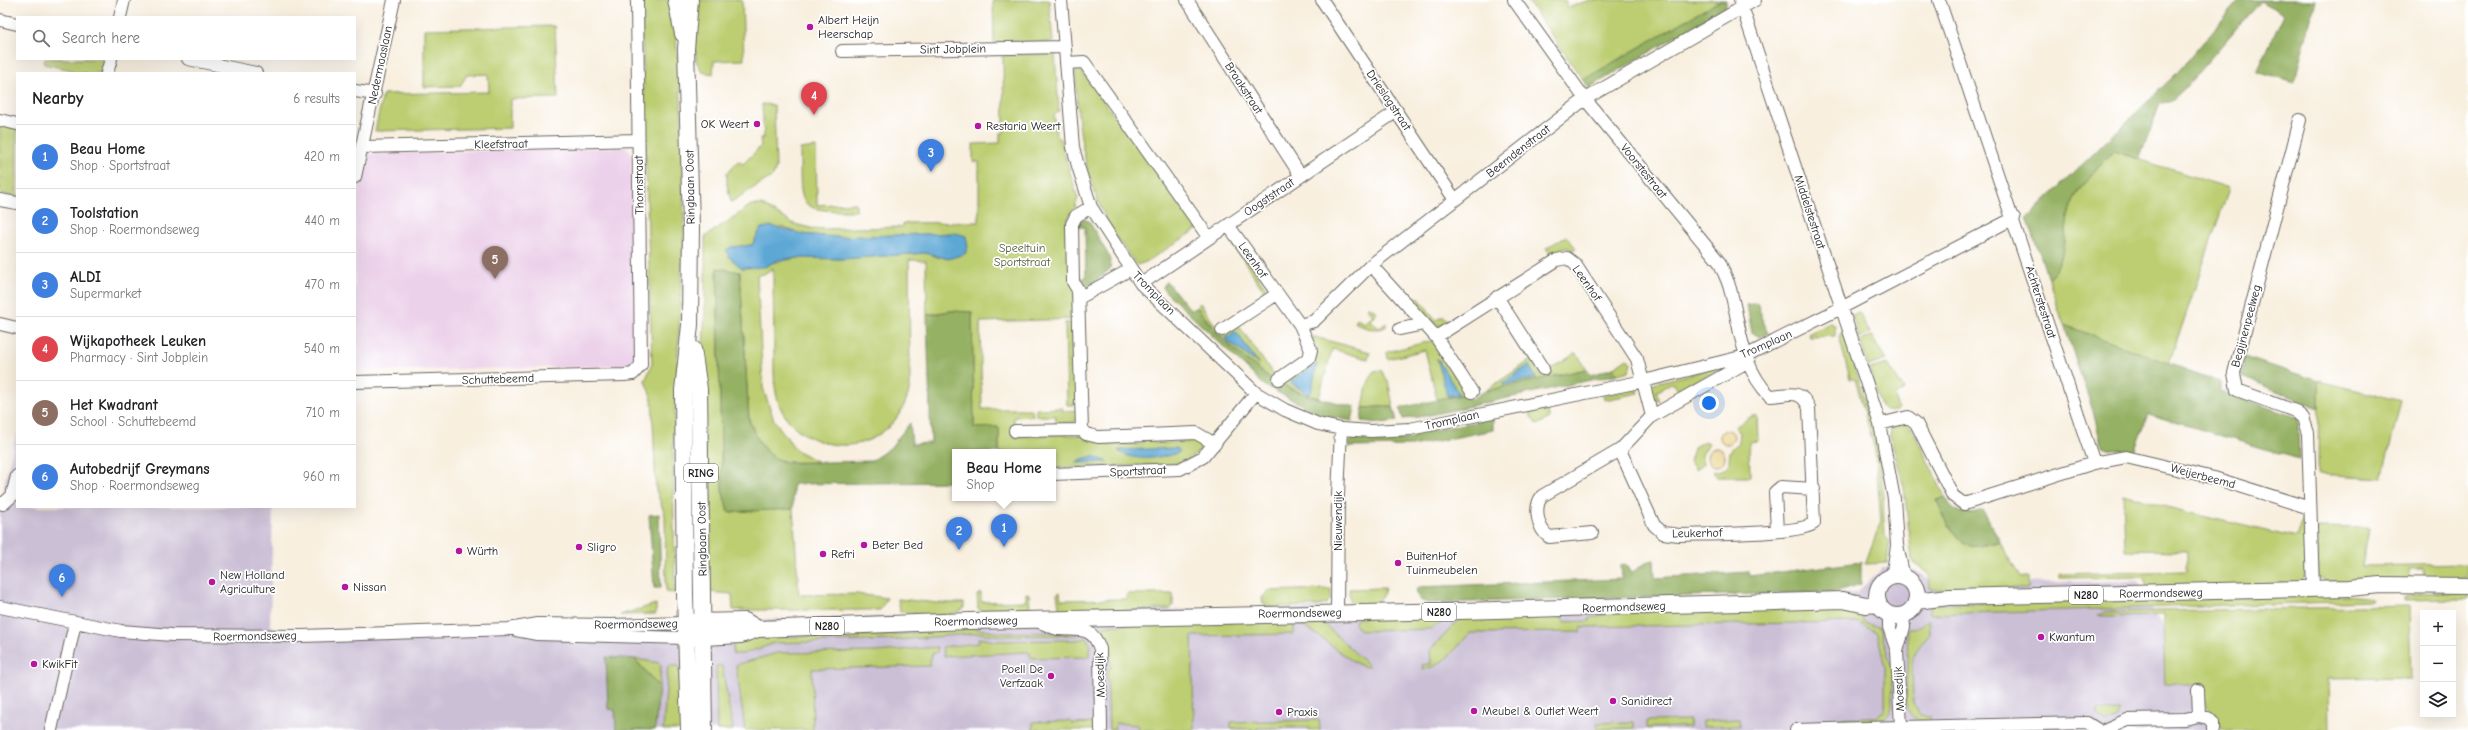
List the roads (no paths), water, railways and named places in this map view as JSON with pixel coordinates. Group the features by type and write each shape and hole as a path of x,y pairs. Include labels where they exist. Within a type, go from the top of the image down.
{"main road":[{"name":"Ringbaan Oost","path":"676,0 686,48"},
{"name":"Ringbaan Oost","path":"689,730 686,630 683,390 690,325 691,226 686,48 690,0"},
{"name":"Ringbaan Oost","path":"690,325 699,389 704,730"},
{"path":"1898,577 1912,584 1916,596 1910,611 1887,606 1882,583 1898,577"},
{"name":"Roermondseweg","path":"1916,596 1949,597 2313,589 2409,584 2430,587 2468,586"},
{"name":"Roermondseweg","path":"686,630 703,630 745,621 758,628 1337,613 1461,612 1843,600 1887,606"}],"street":[{"path":"120,16 124,0"},
{"name":"Nedermaaslaan","path":"356,173 375,94 394,0"},
{"name":"Thornstraat","path":"638,0 641,365 638,369"},
{"name":"Tromplaan","path":"1061,0 1073,147 1091,207 1141,284 1256,393 1285,410 1318,424 1341,429 1371,431 1410,429 1746,359 2014,218"},
{"name":"Braakstraat","path":"1187,0 1301,176"},
{"name":"Drieslagstraat","path":"1322,0 1455,200"},
{"name":"Voorstestraat","path":"1514,0 1585,99 1720,264 1730,288 1746,359"},
{"name":"Beemdenstraat","path":"1300,325 1314,321 1372,265 1585,99 1741,3 1755,0"},
{"name":"Achterstestraat","path":"1939,0 2014,218 2094,463"},
{"name":"Middelstestraat","path":"1741,3 1880,424 1894,499 1898,544 1898,577"},
{"path":"0,20 16,24"},
{"name":"Sint Jobplein","path":"842,51 1065,47"},
{"path":"107,72 111,60"},
{"path":"193,60 251,72"},
{"path":"1066,63 1084,62 1209,238"},
{"path":"356,91 375,94"},
{"name":"Oogststraat","path":"1141,284 1397,111"},
{"path":"0,120 16,124"},
{"name":"Begijnenpeelweg","path":"2300,120 2234,373 2237,390 2295,411 2303,418 2308,433 2313,589"},
{"name":"Kleefstraat","path":"363,147 638,140"},
{"path":"0,200 16,203"},
{"path":"1082,430 1079,298 1078,290 1073,282 1072,224 1076,216 1091,207"},
{"name":"Leenhof","path":"1228,225 1300,325 1311,350 1309,358 1279,379"},
{"name":"Leenhof","path":"1436,337 1557,260 1567,258 1575,264 1637,359 1644,381"},
{"path":"1372,265 1436,337 1472,392"},
{"path":"1079,298 1131,269"},
{"path":"1222,330 1277,294"},
{"path":"1497,297 1543,369"},
{"path":"0,324 16,328"},
{"path":"1400,329 1424,324"},
{"path":"1592,533 1549,538 1542,533 1538,524 1539,500 1542,496 1620,450 1652,416 1746,359"},
{"name":"Leukerhof","path":"1620,450 1654,525 1663,533 1679,535 1777,531 1809,528 1814,523 1814,488 1809,408 1806,399 1799,394 1770,396 1761,387 1746,359"},
{"name":"Schuttebeemd","path":"356,382 624,375 633,374 638,369"},
{"path":"1644,381 1652,416"},
{"name":"Sportstraat","path":"1056,474 1180,469 1203,457 1256,393"},
{"path":"1880,424 1908,417 1916,423 1953,496 1964,504 2094,463"},
{"name":"Nieuwendijk","path":"1337,613 1338,495 1341,429"},
{"path":"1015,431 1082,430 1086,434 1098,437 1196,433 1215,444"},
{"name":"Weijerbeemd","path":"2094,463 2126,457 2214,478 2310,508"},
{"path":"2,504 12,496 16,480"},
{"path":"1777,531 1775,492 1781,487 1814,488"},
{"name":"Moesdijk","path":"1887,606 1889,627 1897,651 1901,727"},
{"name":"Roermondseweg","path":"0,607 74,623 121,631 212,637 513,629 538,624 610,625 686,630"},
{"name":"Moesdijk","path":"1034,620 1057,629 1080,629 1093,635 1100,649 1101,730"},
{"path":"51,730 74,623"},
{"path":"2198,690 2199,716"},
{"path":"2104,730 2127,720 2185,719 2199,716 2208,718 2213,723 2213,730"},
{"name":"Moesdijk","path":"1796,730 2087,723 2098,730"}],"water":[{"path":"771,226 802,234 835,237 956,233 966,236 968,247 965,254 948,259 926,253 842,259 798,258 778,260 765,267 742,268 729,257 726,250 731,247 752,245 761,228"},
{"path":"1234,332 1237,333 1258,364 1225,339"},
{"path":"1437,358 1459,394 1447,396"},
{"path":"1317,364 1311,393 1308,394 1291,383 1291,381"},
{"path":"1529,365 1536,378 1503,385 1503,383"},
{"path":"1177,448 1180,451 1178,453 1156,458 1131,457 1118,450"},
{"path":"1093,456 1108,462 1076,463 1079,460"}],"place":[{"name":"Albert Heijn Heerschap","path":"810,27"},
{"name":"Wijkapotheek Leuken","path":"814,115"},
{"name":"OK Weert","path":"757,124"},
{"name":"Restaria Weert","path":"978,126"},
{"name":"ALDI","path":"931,172"},
{"name":"Het Kwadrant","path":"495,279"},
{"name":"Beter Bed","path":"864,545"},
{"name":"Sligro","path":"579,547"},
{"name":"Beau Home","path":"1004,547"},
{"name":"Toolstation","path":"959,550"},
{"name":"Würth","path":"459,551"},
{"name":"Refri","path":"823,554"},
{"name":"BuitenHof Tuinmeubelen","path":"1398,563"},
{"name":"New Holland Agriculture","path":"212,582"},
{"name":"Nissan","path":"345,587"},
{"name":"Autobedrijf Greymans","path":"62,597"},
{"name":"Kwantum","path":"2041,637"},
{"name":"KwikFit","path":"34,664"},
{"name":"Poell De Verfzaak","path":"1051,676"},
{"name":"Sanidirect","path":"1613,701"},
{"name":"Meubel & Outlet Weert","path":"1474,711"},
{"name":"Praxis","path":"1279,712"}],"park label":[{"name":"Speeltuin Sportstraat","path":"1022,255"}]}
